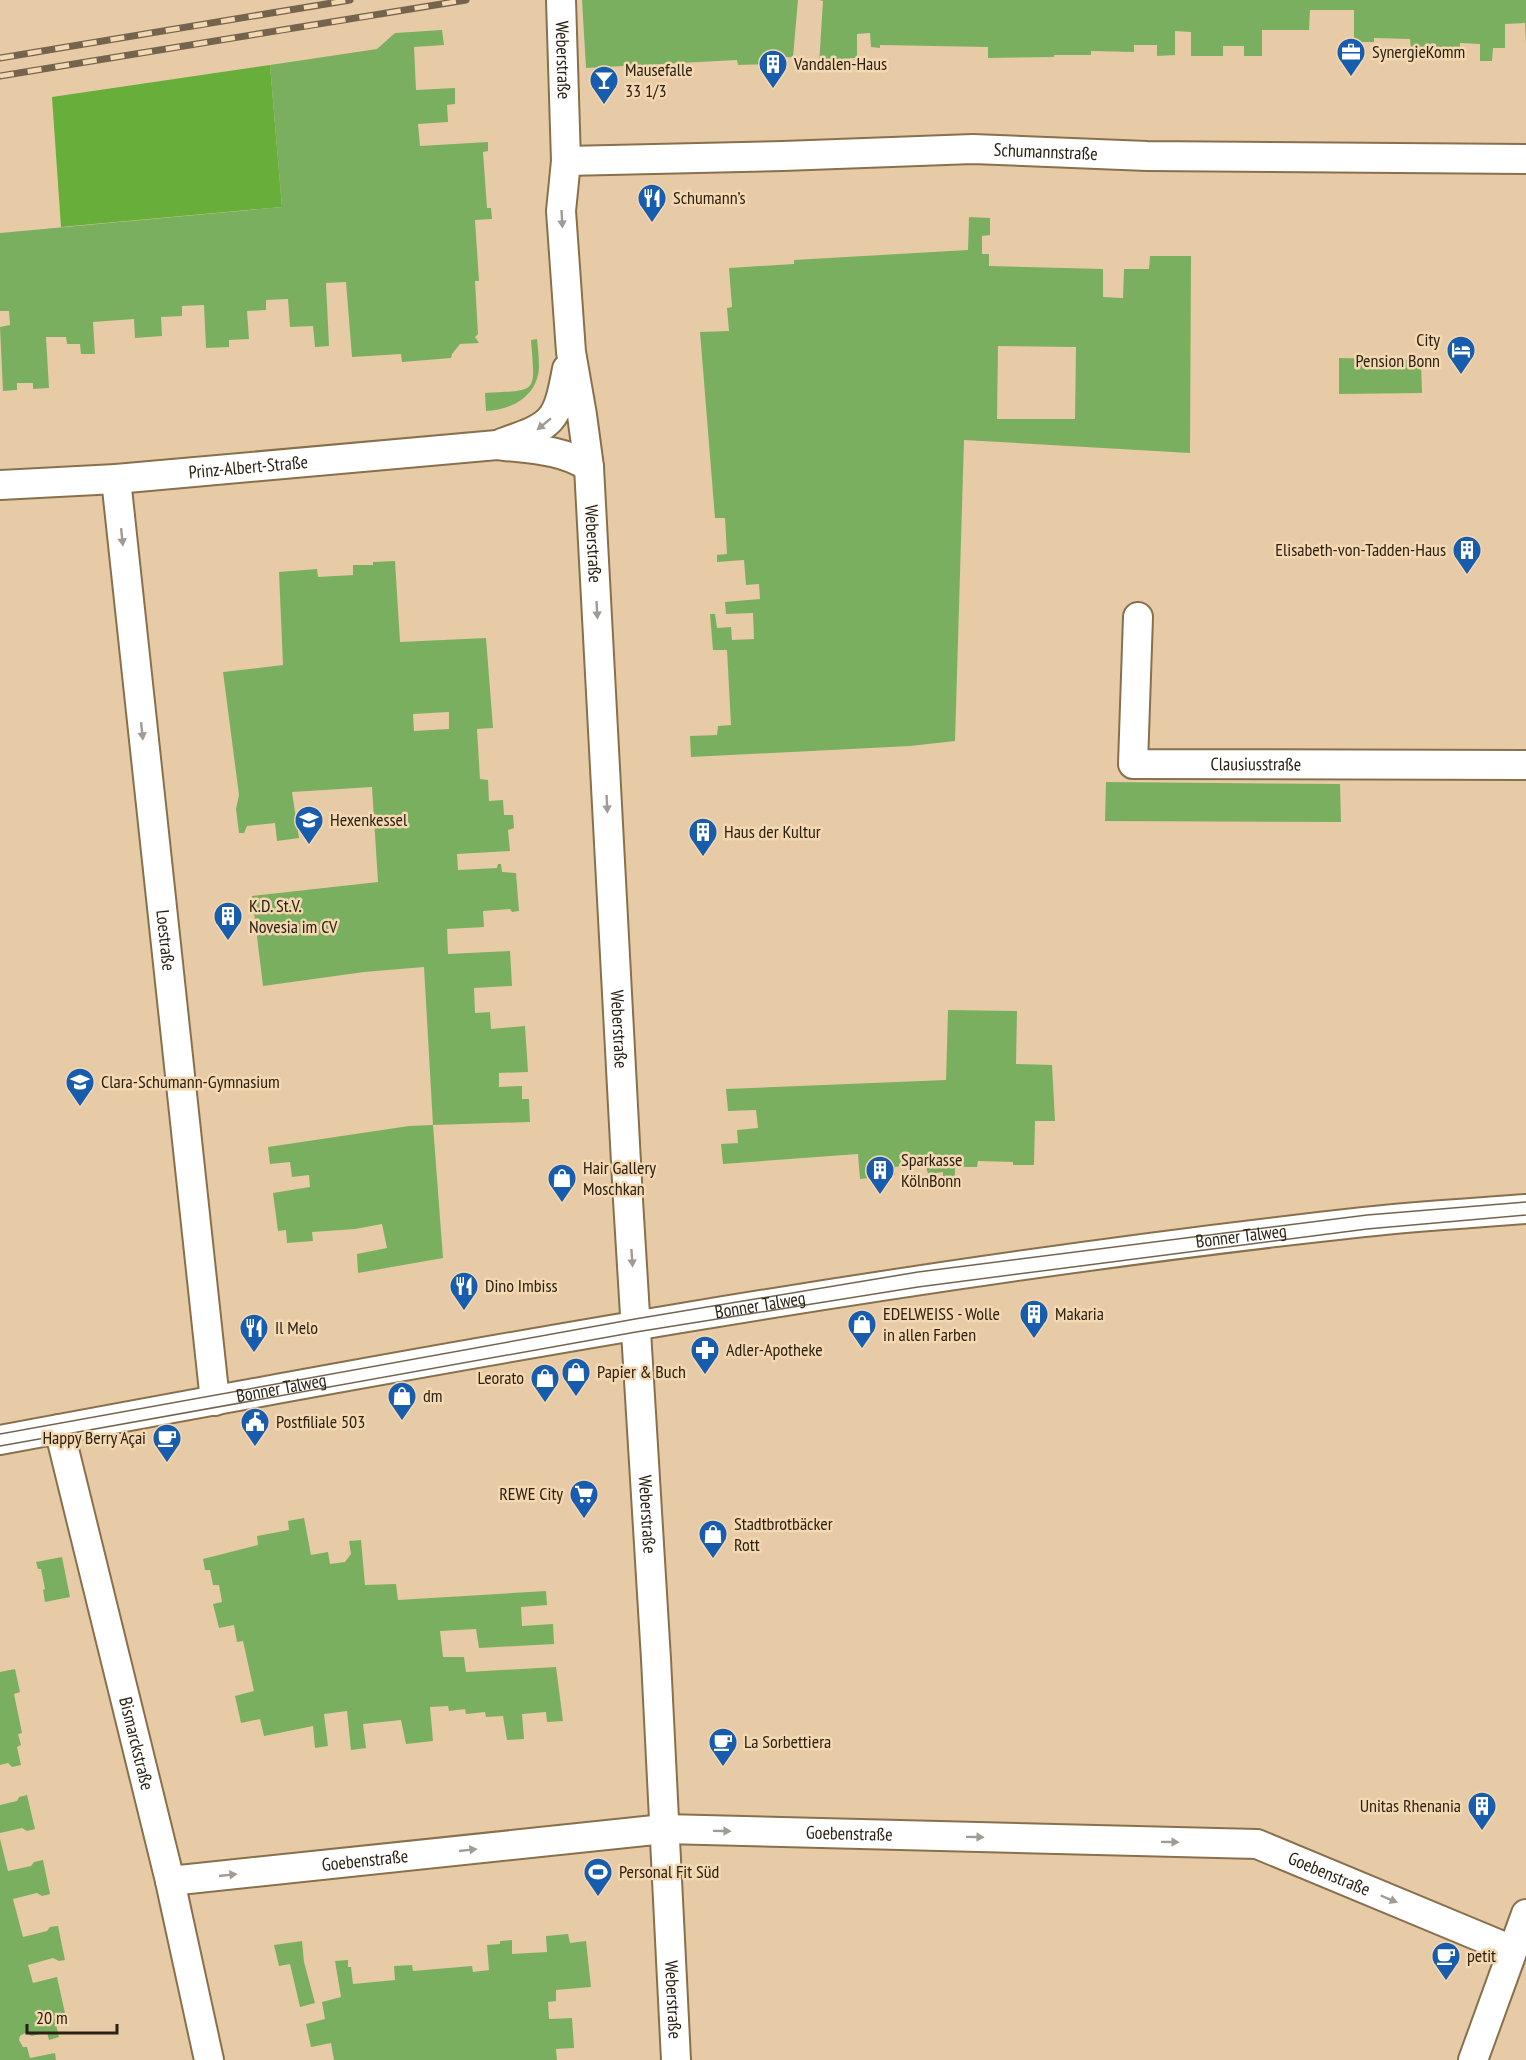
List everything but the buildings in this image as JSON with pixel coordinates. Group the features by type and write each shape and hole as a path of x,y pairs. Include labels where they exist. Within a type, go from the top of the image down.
{"street":[{"name":"Weberstraße","path":"561,0 566,161 561,211 571,352 589,467 676,2060"},
{"name":"Schumannstraße","path":"566,161 973,149 1147,156 1526,159"},
{"name":"Prinz-Albert-Straße","path":"497,445 535,431 551,420 561,404 571,352"},
{"name":"Prinz-Albert-Straße","path":"0,485 116,479 497,445 556,452 574,458 589,467"},
{"name":"Loestraße","path":"116,479 215,1401"},
{"name":"Clausiusstraße","path":"1138,617 1133,764 1526,765"},
{"name":"Bonner Talweg","path":"0,1440 636,1325 915,1281 1198,1242 1366,1222 1526,1209"},
{"name":"Bismarckstraße","path":"59,1429 170,1881 209,2060"},
{"name":"Goebenstraße","path":"170,1881 664,1829 1257,1844 1512,1950"},
{"path":"1473,2060 1526,1914"}],"green space":[{"path":"582,0 798,0 793,57 768,58 768,64 738,65 737,60 586,68"},
{"path":"819,0 1526,0 1526,44 1525,23 1505,24 1505,48 1493,48 1492,61 1480,61 1480,44 1460,43 1460,49 1411,49 1410,39 1374,38 1374,42 1354,42 1354,10 1310,10 1309,30 1262,30 1262,56 1244,56 1244,46 1223,46 1223,56 1191,56 1191,32 1175,31 1175,55 1157,56 1157,45 1134,45 1134,52 1091,51 1091,55 988,58 988,47 880,45 880,48 871,47 870,33 857,34 857,58 850,58 850,66 819,65 823,1"},
{"path":"442,30 444,45 414,47 416,90 455,88 455,104 447,105 448,122 418,124 420,146 488,142 488,151 483,152 487,208 491,208 492,219 475,220 479,281 475,281 478,334 475,337 479,343 460,344 451,358 402,362 401,354 352,357 346,282 326,283 329,346 315,347 313,326 290,327 288,299 266,300 266,310 247,311 249,339 229,340 229,347 206,348 204,305 182,306 182,316 161,317 162,336 135,338 134,319 93,322 95,354 81,354 80,344 67,344 66,337 46,337 49,388 33,389 33,383 17,383 17,390 3,391 0,327 10,325 9,311 0,311 0,233 282,207 270,65 377,49 395,33"},
{"path":"270,65 282,207 61,227 52,97"},
{"path":"969,217 990,218 990,235 982,236 982,254 989,254 989,266 1103,269 1103,297 1123,298 1124,269 1149,269 1150,256 1191,256 1190,453 964,440 955,741 910,746 691,757 690,736 717,735 718,726 731,725 727,650 713,650 710,614 715,614 717,628 731,627 732,640 754,639 753,613 726,614 725,602 760,599 759,584 746,585 744,560 717,562 717,555 727,554 725,518 715,518 700,332 729,331 727,308 732,307 729,268 794,264 794,260 968,250","holes":["998,346 1076,347 1075,419 997,419"]},
{"path":"537,339 539,368 533,387 528,394 513,405 486,411 485,393 516,391 530,386 533,371 531,340"},
{"path":"1339,358 1421,360 1422,393 1339,394"},
{"path":"395,561 400,642 486,638 493,728 477,729 480,779 488,780 489,801 503,800 504,815 513,815 514,828 508,830 510,851 457,854 458,870 497,868 498,864 501,864 502,872 516,873 519,911 512,912 510,909 483,911 484,927 447,929 448,954 510,951 512,986 474,988 475,1013 490,1012 491,1029 525,1026 528,1072 499,1073 499,1087 522,1086 522,1099 529,1099 530,1122 433,1125 424,967 364,972 263,986 252,896 378,882 372,787 292,792 299,838 277,841 275,823 247,826 244,833 239,833 236,809 239,795 223,672 283,665 279,572 317,569 318,577 353,575 353,565 373,565 373,562","holes":["449,712 449,729 414,731 413,714"]},
{"path":"1106,782 1340,784 1341,822 1105,821"},
{"path":"948,1010 1017,1011 1016,1064 1052,1065 1055,1121 1035,1121 1034,1165 978,1161 977,1167 955,1167 955,1179 943,1179 943,1172 928,1174 925,1162 895,1167 895,1175 860,1179 858,1154 723,1164 721,1144 738,1143 737,1130 758,1128 756,1110 728,1111 726,1089 946,1080"},
{"path":"433,1125 443,1258 358,1273 357,1254 387,1248 382,1224 355,1229 312,1232 313,1241 287,1243 286,1230 278,1231 273,1193 310,1187 309,1175 292,1177 290,1162 270,1164 268,1147 409,1126"},
{"path":"304,1518 311,1555 328,1552 330,1564 345,1562 351,1554 349,1541 361,1540 365,1585 396,1584 398,1600 546,1591 547,1605 521,1607 522,1626 553,1624 554,1644 479,1648 476,1629 440,1631 443,1657 464,1657 466,1672 556,1667 563,1721 547,1722 546,1712 522,1714 524,1739 507,1740 503,1716 486,1717 485,1712 466,1714 465,1709 449,1711 448,1706 430,1707 433,1741 406,1744 401,1720 363,1724 366,1748 351,1750 347,1711 324,1714 328,1746 315,1748 313,1726 264,1736 260,1719 241,1723 235,1696 254,1691 243,1641 237,1642 234,1625 219,1628 213,1604 222,1602 219,1585 213,1585 210,1570 205,1570 203,1559 258,1545 257,1536 289,1530 288,1521"},
{"path":"62,1557 70,1597 45,1602 41,1569 38,1569 36,1562"},
{"path":"15,1669 20,1692 14,1694 22,1733 18,1734 21,1745 17,1747 21,1765 12,1767 8,1763 0,1765 0,1672"},
{"path":"27,1795 35,1829 27,1831 22,1828 0,1833 0,1805 17,1801 19,1797"},
{"path":"0,1839 8,1871 31,1866 34,1862 43,1860 50,1894 42,1896 37,1893 13,1899 23,1937 58,1926 65,1960 59,1961 53,1958 28,1965 33,1983 57,1977 65,2013 54,2016 59,2037 49,2040 47,2032 32,2036 25,2033 20,2036 19,2040 23,2047 27,2047 30,2058 55,2053 56,2060 0,2060"},
{"path":"568,1934 570,1943 586,1941 591,1987 556,1990 556,2001 548,2002 549,2019 572,2018 574,2048 556,2049 557,2060 334,2060 331,2043 311,2047 306,2024 325,2019 322,2002 341,1997 335,1961 348,1960 353,1984 395,1980 394,1966 412,1965 413,1971 472,1966 473,1972 489,1970 487,1945 512,1940 512,1954 547,1952 546,1936"},
{"path":"302,1941 304,1962 315,2003 300,2007 290,1964 279,1966 274,1945"}],"tram line":[{"path":"0,1434 635,1319 918,1272 1367,1215 1526,1202"},
{"path":"0,1446 636,1332 918,1287 1367,1229 1526,1215"}],"railway":[{"path":"0,58 350,0"},
{"path":"0,76 466,0"}],"place":[{"name":"SynergieKomm","path":"1351,78"},
{"name":"Vandalen-Haus","path":"773,90"},
{"name":"Mausefalle 33 1/3","path":"604,106"},
{"name":"Schumann’s","path":"652,224"},
{"name":"City Pension Bonn","path":"1461,376"},
{"name":"Elisabeth-von-Tadden-Haus","path":"1467,576"},
{"name":"Hexenkessel","path":"309,846"},
{"name":"Haus der Kultur","path":"703,858"},
{"name":"K.D. St.V. Novesia im CV","path":"228,942"},
{"name":"Clara-Schumann-Gymnasium","path":"80,1108"},
{"name":"Sparkasse KölnBonn","path":"880,1196"},
{"name":"Hair Gallery Moschkan","path":"562,1204"},
{"name":"Dino Imbiss","path":"464,1312"},
{"name":"Makaria","path":"1034,1340"},
{"name":"EDELWEISS - Wolle in allen Farben","path":"862,1350"},
{"name":"Il Melo","path":"254,1354"},
{"name":"Adler-Apotheke","path":"705,1376"},
{"name":"Papier & Buch","path":"576,1398"},
{"name":"Leorato","path":"545,1404"},
{"name":"dm","path":"402,1422"},
{"name":"Postfiliale 503","path":"255,1448"},
{"name":"Happy Berry Açai","path":"167,1464"},
{"name":"REWE City","path":"584,1520"},
{"name":"Stadtbrotbäcker Rott","path":"713,1560"},
{"name":"La Sorbettiera","path":"723,1768"},
{"name":"Unitas Rhenania","path":"1482,1832"},
{"name":"Personal Fit Süd","path":"598,1898"},
{"name":"petit","path":"1446,1982"}]}
